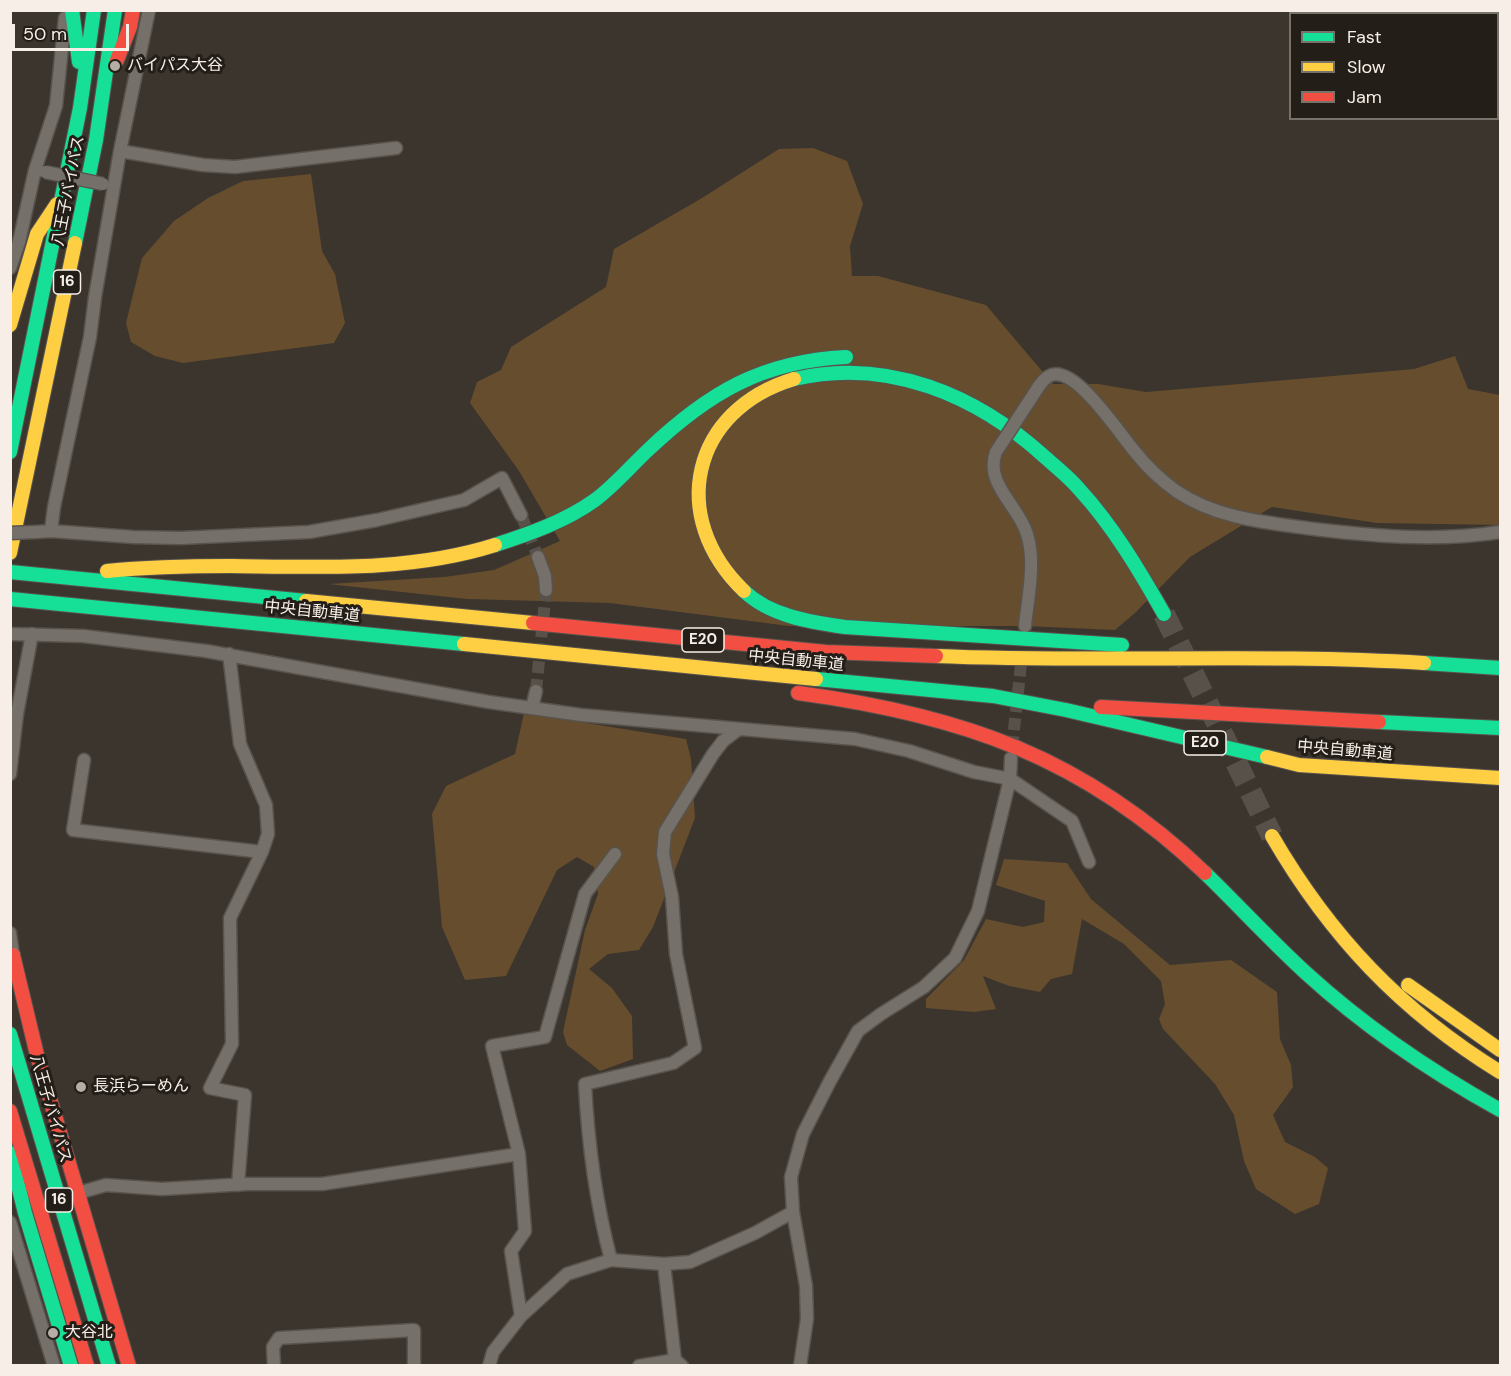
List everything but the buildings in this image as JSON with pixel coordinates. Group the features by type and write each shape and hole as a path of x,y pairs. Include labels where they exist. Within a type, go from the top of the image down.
{"main road":[{"path":"72,10 78,47 80,108"},
{"name":"八王子バイパス","path":"10,452 64,194 80,108 94,10"},
{"name":"八王子バイパス","path":"10,553 81,214 104,94 115,10"},
{"name":"16","path":"104,94 130,27 133,10"},
{"path":"10,325 37,234 64,194"},
{"path":"52,575 147,567 300,567 398,564 453,556 492,546 554,522 596,500 657,441 698,407 757,373 800,361 862,357"},
{"path":"1171,608 1142,573 1118,537 1082,491 1037,449 1001,420 969,402 932,386 881,373 836,372 798,377 772,386 729,417 713,437 705,458 698,498 706,540 714,557 729,578 747,594 769,608 803,619 856,629 1357,659"},
{"path":"1008,410 1028,423"},
{"name":"中央自動車道","path":"10,572 826,652 998,659 1357,659 1500,668"},
{"name":"中央自動車道","path":"17,600 993,696 1299,765 1500,778"},
{"path":"441,642 737,685"},
{"path":"784,692 890,707 959,724 1021,747 1083,778 1138,815 1183,853 1281,950 1357,1018 1421,1065 1500,1110"},
{"path":"1035,704 1500,728"},
{"path":"1272,836 1307,894 1354,955 1395,994 1500,1072"},
{"path":"1288,836 1326,896 1361,939 1388,967 1436,1007 1500,1050"},
{"path":"12,955 37,1055 129,1365"},
{"name":"八王子バイパス","path":"10,1034 109,1365"},
{"name":"16","path":"10,1111 87,1365"},
{"path":"10,1153 25,1213 71,1365"}],"street":[{"path":"10,268 40,171 58,98 66,10"},
{"path":"51,531 90,337 108,186 120,151 148,10"},
{"path":"120,151 202,165 235,167 396,148"},
{"path":"40,171 108,186"},
{"path":"1026,626 1030,561 1028,537 1020,518 994,476 993,465 996,452 1039,386 1044,379 1053,375 1069,378 1082,388 1157,475 1188,498 1215,511 1261,522 1387,537 1461,537 1500,532"},
{"path":"10,533 51,531 180,538 309,532 377,520 464,500 502,478 521,516"},
{"path":"538,557 545,576 546,590"},
{"path":"14,634 84,636 229,654 581,715 855,739 909,751 974,772 1010,779 1071,821 1089,862"},
{"path":"10,774 17,714 32,634"},
{"path":"229,654 240,744 266,805 268,834 262,852 230,918 232,1044 210,1088 245,1095 238,1185"},
{"path":"532,708 536,691"},
{"path":"611,1260 603,1231 587,1130 585,1084 673,1063 695,1048 676,954 672,897 663,854 665,832 713,754 723,741 739,729"},
{"path":"800,1365 807,1319 806,1286 792,1212 790,1177 803,1134 858,1031 924,987 956,958 978,910 1010,779 1011,758"},
{"path":"84,760 73,830 262,852"},
{"path":"521,1316 511,1251 525,1231 519,1154 492,1046 545,1037 585,894 615,854"},
{"path":"10,933 12,955"},
{"path":"78,1193 106,1185 162,1189 322,1184 519,1154"},
{"path":"489,1365 493,1352 521,1316 567,1274 611,1260 664,1264 690,1262 755,1233 792,1212"},
{"path":"10,1218 25,1213"},
{"path":"10,1222 14,1246 54,1365"},
{"path":"639,1365 679,1363 664,1264"},
{"path":"274,1365 273,1347 279,1338 414,1330 414,1365"}],"shaded area":[{"path":"813,148 847,161 863,204 850,246 852,276 878,276 986,305 1053,384 1098,384 1146,392 1414,369 1455,356 1468,389 1500,395 1500,525 1377,523 1272,507 1190,557 1115,630 1025,626 789,626 610,603 467,599 328,584 444,577 494,570 560,541 519,471 470,403 477,382 501,370 511,347 606,287 614,249 702,198 779,149"},
{"path":"311,174 322,251 335,274 345,323 334,343 183,363 155,356 131,342 126,323 142,258 174,221 208,198 243,181"},
{"path":"524,713 686,739 691,759 695,818 653,927 639,950 608,954 589,969 612,988 632,1016 633,1059 600,1071 567,1045 563,1032 585,930 598,894 594,867 577,857 557,870 506,976 465,980 442,927 432,814 446,786 515,754"},
{"path":"1004,859 1067,863 1091,899 1170,965 1231,960 1277,992 1280,1039 1291,1065 1293,1087 1273,1115 1285,1142 1315,1157 1328,1168 1319,1204 1295,1214 1256,1189 1244,1161 1234,1115 1215,1084 1163,1029 1159,1019 1165,1004 1161,981 1124,944 1082,919 1072,974 1051,979 1040,992 1009,986 983,976 996,1009 974,1012 926,1008 926,999 964,960 986,919 1023,927 1044,922 1045,901 996,885"}],"tunnel":[{"path":"521,515 538,557"},
{"path":"536,691 546,590"},
{"path":"1164,614 1272,836"},
{"path":"1012,748 1022,655"}],"traffic: fast":[{"path":"72,10 79,62"},
{"path":"10,452 80,108 94,10"},
{"path":"75,243 96,140 115,10"},
{"path":"495,545 547,526 584,508 609,489 648,450 692,412 738,384 788,365 846,357"},
{"path":"794,379 829,373 863,373 897,378 929,387 991,416 1019,436 1079,489 1114,533 1164,614"},
{"path":"10,572 306,601"},
{"path":"744,591 754,600 778,612 805,620 845,627 1122,645"},
{"path":"10,599 464,644"},
{"path":"1424,663 1500,668"},
{"path":"816,679 993,696 1066,710 1267,757"},
{"path":"1379,722 1500,728"},
{"path":"1205,873 1293,961 1351,1012 1423,1064 1500,1110"},
{"path":"10,1034 109,1366"},
{"path":"10,1153 25,1213 71,1366"}],"traffic: slow":[{"path":"10,325 37,234 57,204"},
{"path":"10,553 75,243"},
{"path":"744,591 720,562 705,531 699,500 702,469 713,440 732,415 759,394 794,379"},
{"path":"107,571 200,566 331,567 397,564 463,554 495,545"},
{"path":"306,601 533,623"},
{"path":"464,644 816,679"},
{"path":"936,656 1058,659 1302,659 1424,663"},
{"path":"1267,757 1299,765 1500,778"},
{"path":"1272,836 1318,906 1371,969 1431,1023 1500,1072"},
{"path":"1408,985 1500,1050"}],"traffic: jam":[{"path":"117,60 130,27 133,10"},
{"path":"533,623 826,652 936,656"},
{"path":"798,693 913,714 967,729 1017,748 1066,771 1113,799 1159,833 1205,873"},
{"path":"1101,707 1379,722"},
{"path":"13,955 37,1055 129,1366"},
{"path":"10,1111 87,1366"}],"place":[{"name":"バイパス大谷","path":"115,66"},
{"name":"長浜らーめん","path":"81,1087"},
{"name":"大谷北","path":"53,1333"}]}
